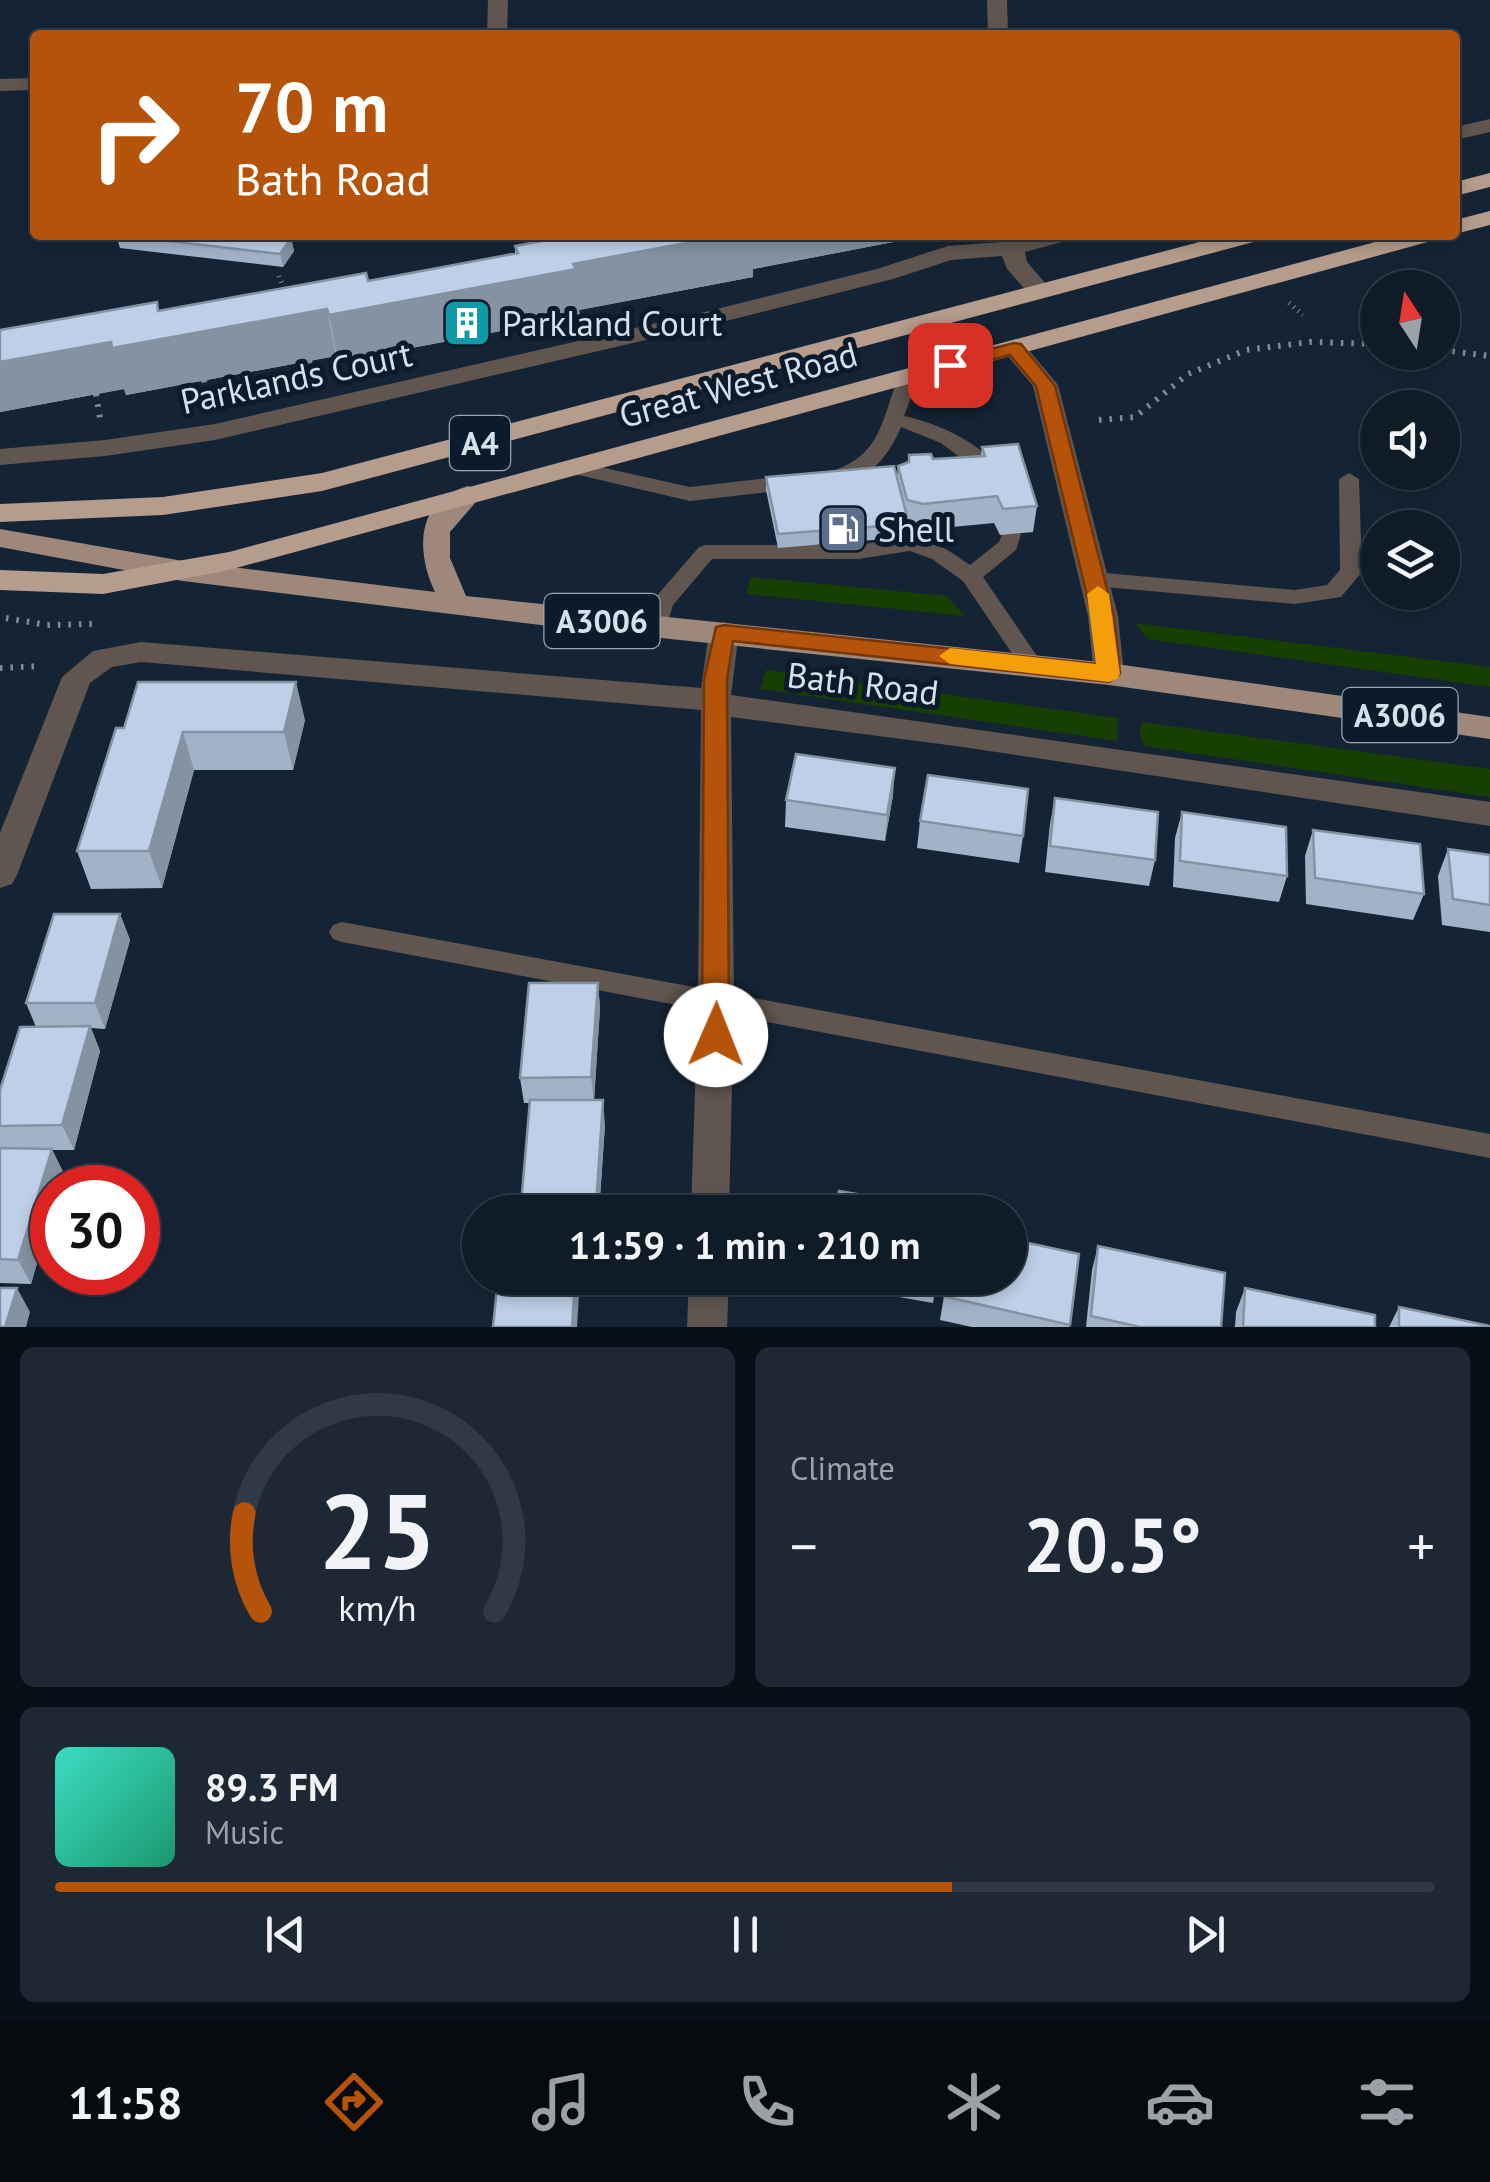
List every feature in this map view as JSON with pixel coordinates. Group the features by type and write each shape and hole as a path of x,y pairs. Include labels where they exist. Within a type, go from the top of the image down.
{"highway":[{"path":"1460,188 1490,180"},
{"path":"1460,227 1490,218"},
{"name":"Great West Road","path":"0,513 164,506 322,482 410,462 1234,240"},
{"name":"Great West Road","path":"183,571 1409,240"},
{"name":"Bath Road","path":"0,580 104,584 183,571"}],"main road":[{"path":"456,604 441,575 433,539 438,523 468,496"},
{"name":"Bath Road","path":"0,538 183,571 1109,674 1490,728"}],"street":[{"path":"497,30 498,0"},
{"path":"997,0 998,30"},
{"path":"0,85 30,84"},
{"path":"1460,133 1490,125"},
{"path":"1010,241 1023,276 1040,291"},
{"name":"Parklands Court","path":"0,458 215,432 702,320 884,274 948,253 1010,241"},
{"path":"1014,348 1045,386 1103,616 1109,674"},
{"path":"710,1195 716,999 715,702 724,632"},
{"name":"Bath Road","path":"0,875 71,687 86,668 104,658 141,652 685,696 1490,814"},
{"path":"707,1327 708,1295"}],"lane":[{"path":"573,468 690,494 839,477 873,460 890,436 900,394 909,376"},
{"path":"895,420 914,422 983,461 994,472"},
{"path":"1094,579 1295,597 1333,592 1350,572 1350,478"},
{"path":"971,576 1009,545 1011,534"},
{"path":"657,626 663,604 706,552 858,552 912,544 939,554 971,576 1032,665"},
{"path":"342,932 716,999 1160,1088 1490,1146"}],"path":[{"path":"279,276 292,311"},
{"path":"1288,302 1303,315"},
{"path":"1099,420 1135,417 1154,396 1184,374 1216,360 1285,341 1360,343"},
{"path":"1460,352 1490,356"},
{"path":"0,668 58,664"}],"green space":[{"path":"751,577 947,596 965,616 746,594"},
{"path":"1135,623 1490,667 1490,687 1148,639"},
{"path":"766,670 1118,718 1117,741 760,689"},
{"path":"1141,722 1490,769 1490,797 1144,746"}],"building":[{"path":"161,240 290,240 280,254"},
{"path":"547,240 702,240 573,264 576,269 329,315 327,309 112,348 111,342 0,362 0,330 157,302 158,311 366,273 368,281 518,253 515,246"},
{"path":"1018,444 1037,506 1003,509 997,496 923,504 907,500 898,466 909,462 909,455 931,454 933,459 985,456 982,447"},
{"path":"894,466 909,524 778,534 766,477"},
{"path":"138,682 296,682 284,732 183,732 149,851 77,851 116,728 124,728"},
{"path":"796,754 895,768 887,815 786,800"},
{"path":"928,775 1028,789 1023,836 920,821"},
{"path":"1055,798 1158,812 1155,860 1050,846"},
{"path":"1182,812 1286,827 1287,876 1180,861"},
{"path":"1313,830 1420,844 1424,894 1315,878"},
{"path":"1448,849 1490,855 1490,905 1453,899"},
{"path":"54,914 120,914 95,1003 26,1003"},
{"path":"529,983 598,983 591,1077 520,1078"},
{"path":"90,1026 62,1125 0,1126 0,1090 20,1027"},
{"path":"530,1100 603,1100 597,1195 522,1195"},
{"path":"0,1148 52,1149 47,1165 30,1165 30,1221 18,1260 0,1259"},
{"path":"1027,1243 1079,1254 1070,1325 943,1296 1027,1295"},
{"path":"1098,1246 1225,1273 1221,1327 1140,1327 1091,1316"},
{"path":"0,1288 17,1288 5,1327 0,1327"},
{"path":"1245,1288 1375,1315 1375,1327 1243,1327"},
{"path":"496,1295 574,1295 572,1327 493,1327"},
{"path":"1399,1307 1490,1326 1490,1327 1399,1327"}],"slow traffic":[{"path":"950,656 1109,674 1098,594"}],"place":[{"name":"Parkland Court","path":"467,323"},
{"name":"Shell","path":"843,529"}],"route":[{"path":"716,1035 716,680 724,632 1109,674 1103,616 1045,386 1014,348 950,365"}]}
